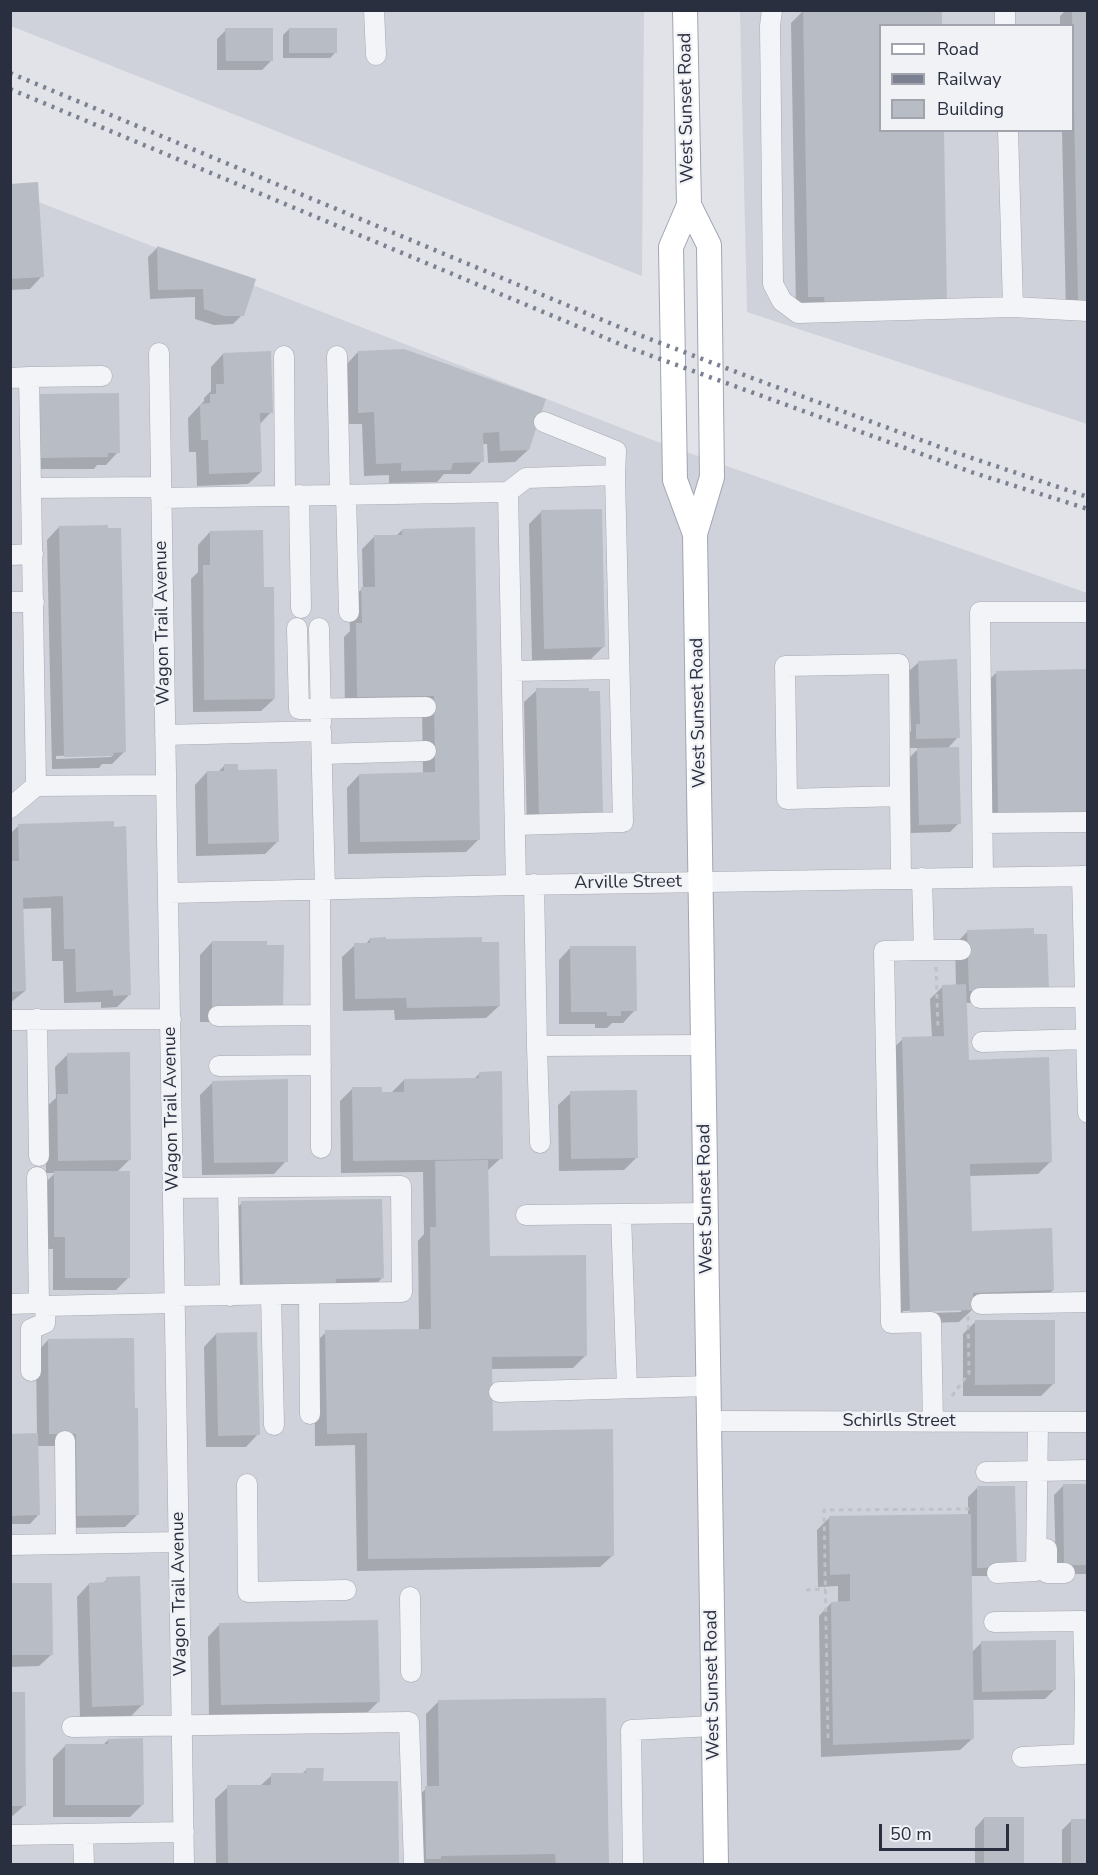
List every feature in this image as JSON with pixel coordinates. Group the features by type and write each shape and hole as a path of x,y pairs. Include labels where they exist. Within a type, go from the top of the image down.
{"main road":[{"name":"West Sunset Road","path":"685,10 689,205 671,247 675,480 695,534"},
{"name":"West Sunset Road","path":"689,205 709,246 712,477 695,534 716,1864"}],"street":[{"path":"374,10 376,55"},
{"path":"772,10 770,26 773,284 782,301 798,313 1013,307 1088,311"},
{"path":"1008,132 1013,307"},
{"name":"Wagon Trail Avenue","path":"159,352 184,1864"},
{"path":"284,356 299,618 299,709 426,707"},
{"path":"337,356 349,612"},
{"path":"36,786 31,488 20,378 102,376"},
{"path":"515,825 623,822 616,452 544,422"},
{"path":"31,488 292,495 508,492 526,478 615,475"},
{"path":"508,492 515,825 525,885 537,1046 540,1143"},
{"path":"10,555 33,554"},
{"path":"10,602 34,602"},
{"path":"983,877 980,612 1088,612"},
{"path":"319,628 322,754 321,1148"},
{"path":"900,796 787,799 785,666 899,664 901,878"},
{"path":"512,671 620,669"},
{"path":"165,735 321,731"},
{"path":"322,754 426,751"},
{"path":"10,808 36,786 165,785"},
{"path":"983,823 1088,822"},
{"path":"1085,876 1088,1113"},
{"name":"Arville Street","path":"169,893 702,881 1085,876"},
{"path":"922,878 930,955"},
{"path":"933,1422 931,1322 891,1323 884,951 930,955 961,951"},
{"path":"981,998 1085,997"},
{"path":"218,1016 321,1014"},
{"path":"37,1019 39,1156"},
{"path":"10,1020 171,1019"},
{"path":"982,1042 1086,1039"},
{"path":"537,1046 704,1045"},
{"path":"219,1066 321,1065"},
{"path":"31,1371 31,1329 45,1323 42,1305 37,1177"},
{"path":"10,1304 42,1305 230,1296 402,1292 401,1185 173,1188"},
{"path":"228,1188 230,1296"},
{"path":"526,1215 707,1213"},
{"path":"621,1214 627,1388"},
{"path":"309,1294 310,1414"},
{"path":"271,1295 274,1425"},
{"path":"974,1308 1088,1302"},
{"path":"499,1392 709,1386"},
{"name":"Schirlls Street","path":"710,1421 1088,1422"},
{"path":"1038,1422 1047,1573 1065,1573"},
{"path":"65,1441 66,1544"},
{"path":"986,1472 1088,1470"},
{"path":"997,1573 1036,1571 1042,1471"},
{"path":"247,1484 248,1592 346,1590"},
{"path":"10,1545 179,1542"},
{"path":"410,1597 411,1672"},
{"path":"994,1622 1083,1621 1086,1689 1084,1755 1022,1757"},
{"path":"72,1727 409,1722 414,1864"},
{"path":"633,1864 631,1730 714,1726"},
{"path":"10,1835 184,1832"},
{"path":"83,1834 84,1864"}],"path":[{"path":"930,955 938,1029"},
{"path":"946,1401 969,1373 974,1308"},
{"path":"828,1738 824,1510 971,1509"},
{"path":"806,1590 826,1589"}],"shaded area":[{"path":"10,11 644,11 642,276 11,26"},
{"path":"740,11 1087,11 1087,424 747,312"},
{"path":"10,191 650,439 1087,593 1087,1864 11,1864"}],"building":[{"path":"803,10 942,10 942,24 879,24 879,132 944,132 947,305 825,307 824,297 808,297"},
{"path":"1072,10 1088,10 1088,302 1078,302"},
{"path":"225,28 273,28 273,61 226,61"},
{"path":"289,28 337,28 337,53 289,53"},
{"path":"38,182 44,277 10,279 10,184"},
{"path":"157,246 256,279 244,316 224,316 204,309 203,289 158,290"},
{"path":"404,349 546,399 529,450 500,451 499,432 483,433 484,462 453,463 451,470 401,471 401,463 376,464 374,412 358,413 358,351"},
{"path":"271,351 273,413 260,413 262,472 209,474 208,440 201,440 200,404 210,403 210,394 216,394 216,384 224,384 223,353"},
{"path":"119,393 120,453 108,453 108,457 40,458 39,394"},
{"path":"602,509 605,647 544,649 541,510"},
{"path":"108,525 108,528 121,528 126,752 113,753 113,756 64,757 59,526"},
{"path":"475,527 480,840 360,842 359,774 435,772 434,696 357,697 356,623 362,623 361,587 375,587 374,535 402,535 402,529"},
{"path":"263,530 264,587 274,587 275,699 204,700 203,565 210,565 210,531"},
{"path":"957,659 960,738 916,739 916,724 920,724 918,661"},
{"path":"1088,669 1088,812 998,814 996,671"},
{"path":"536,688 589,688 589,691 600,691 603,813 539,818"},
{"path":"959,747 961,824 919,825 917,748"},
{"path":"224,764 238,764 238,770 277,769 279,842 208,844 207,771 224,771"},
{"path":"114,821 114,827 126,826 131,995 113,996 113,990 76,992 75,949 64,949 63,896 23,898 26,991 10,992 10,861 19,861 18,824"},
{"path":"1034,928 1034,934 1047,934 1049,989 969,991 967,930"},
{"path":"386,937 386,939 482,937 482,942 499,942 500,1006 407,1008 406,998 355,999 354,943 370,943 370,938"},
{"path":"212,941 267,941 267,945 284,945 283,1010 212,1010"},
{"path":"570,946 636,946 637,1011 621,1011 621,1016 607,1016 607,1012 571,1012"},
{"path":"966,984 969,1060 1049,1057 1052,1162 970,1164 972,1231 1052,1228 1054,1290 973,1293 973,1310 910,1312 902,1037 944,1036 942,985"},
{"path":"130,1052 131,1160 58,1161 57,1094 68,1094 67,1053"},
{"path":"502,1071 503,1159 353,1161 352,1087 382,1087 382,1092 404,1092 404,1079 479,1078 479,1072"},
{"path":"288,1079 288,1162 214,1163 212,1081"},
{"path":"637,1090 638,1158 571,1159 570,1091"},
{"path":"488,1160 490,1256 586,1255 587,1356 492,1357 493,1431 613,1429 614,1556 368,1559 367,1433 327,1434 325,1330 431,1329 430,1227 436,1227 435,1161"},
{"path":"54,1171 130,1171 130,1278 65,1278 65,1237 54,1237"},
{"path":"382,1199 384,1278 336,1279 336,1292 243,1293 241,1201"},
{"path":"975,1320 1055,1320 1055,1384 975,1385"},
{"path":"257,1332 260,1435 218,1436 216,1333"},
{"path":"134,1338 135,1408 138,1408 139,1515 77,1516 76,1434 49,1434 48,1339"},
{"path":"38,1433 40,1515 10,1516 10,1434"},
{"path":"1063,1484 1088,1484 1088,1565 1064,1565"},
{"path":"977,1486 1015,1486 1017,1567 977,1568"},
{"path":"971,1514 974,1739 833,1745 831,1602 850,1601 850,1574 830,1575 829,1516"},
{"path":"140,1576 144,1705 92,1707 89,1583 106,1582 106,1577"},
{"path":"10,1583 52,1583 53,1655 10,1655"},
{"path":"378,1620 380,1702 221,1705 219,1623"},
{"path":"1056,1640 1056,1690 982,1692 981,1641"},
{"path":"10,1692 25,1692 26,1806 10,1806"},
{"path":"606,1698 609,1864 556,1864 555,1854 441,1856 441,1859 426,1859 425,1786 439,1786 438,1700"},
{"path":"143,1738 144,1805 65,1805 65,1744 108,1744 108,1739"},
{"path":"306,1768 324,1768 323,1781 398,1781 399,1864 228,1864 227,1785 271,1785 271,1773 306,1773"},
{"path":"984,1817 1024,1817 1024,1864 984,1864"},
{"path":"1071,1819 1088,1819 1088,1864 1071,1864"}],"railway":[{"path":"10,73 629,331 951,451 1088,497"},
{"path":"10,89 627,347 974,473 1088,509"}]}
